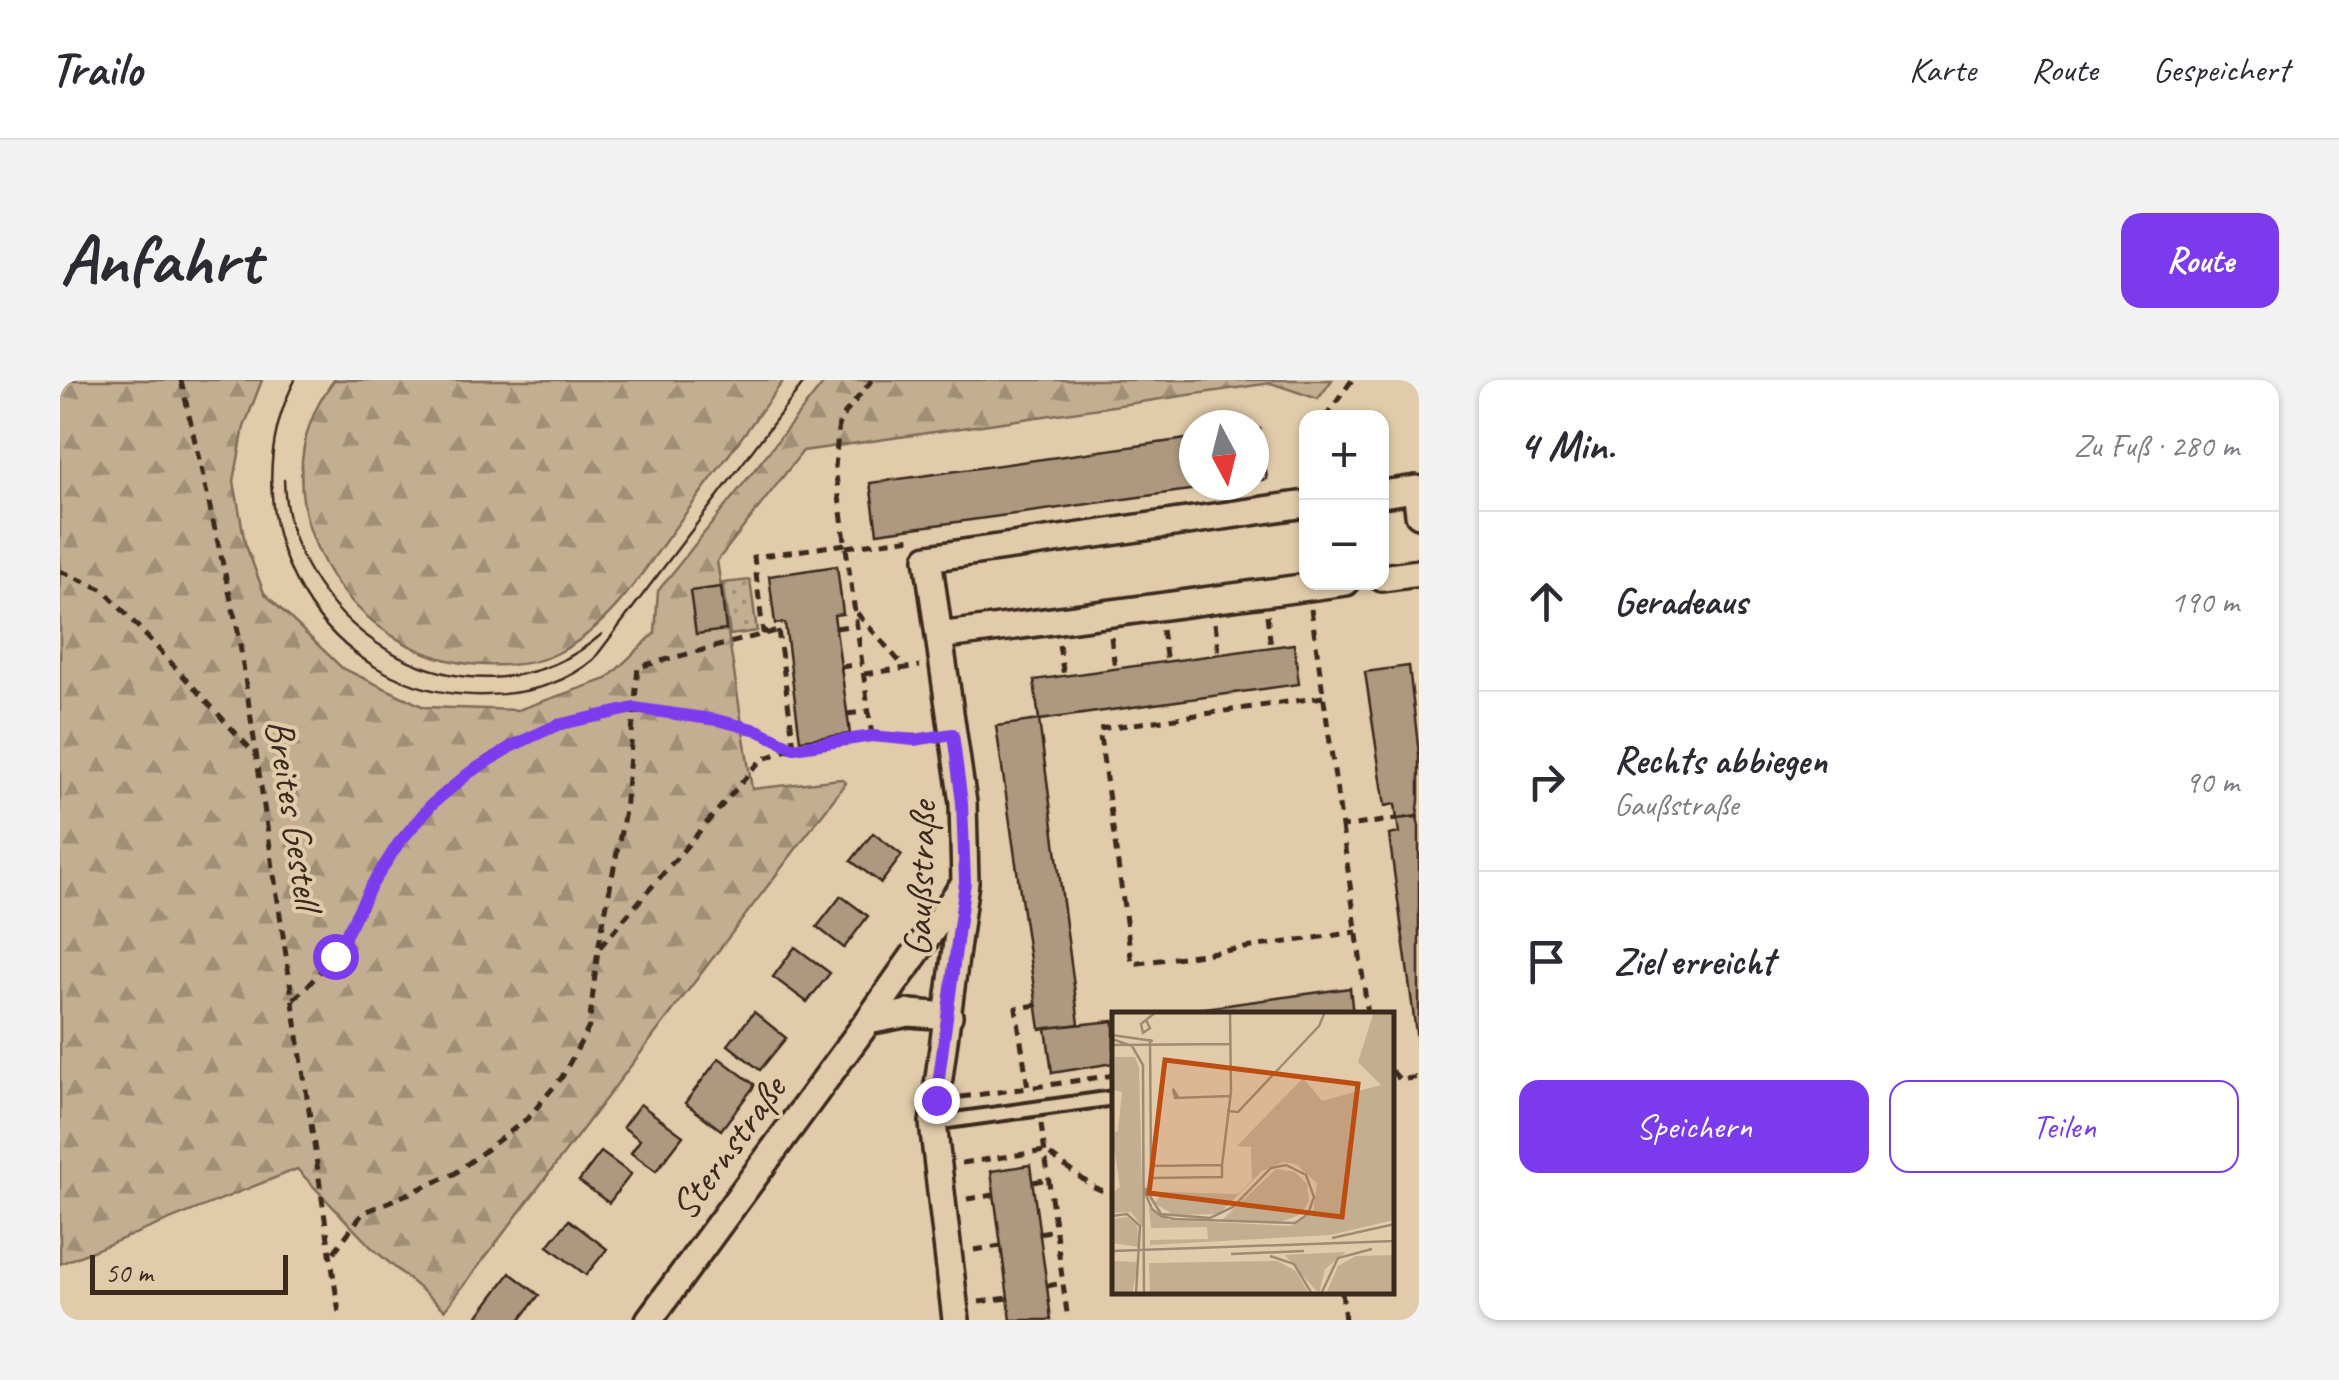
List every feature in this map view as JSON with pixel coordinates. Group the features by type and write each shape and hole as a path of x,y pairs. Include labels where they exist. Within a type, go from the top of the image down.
{"street":[{"path":"1389,493 1416,489 1419,514"},
{"name":"Gaußstraße","path":"956,1320 933,1153 934,1112 965,882 962,803 928,558 1299,505"},
{"path":"1389,577 1419,573"},
{"path":"939,636 1299,588"},
{"name":"Sternstraße","path":"649,1320 950,910 965,882"},
{"path":"868,1021 909,1013 949,1016"}],"lane":[{"path":"934,1112 1039,1109 1112,1098"}],"path":[{"name":"Breites Gestell","path":"181,380 238,631 340,1320"},
{"path":"872,380 838,421 835,468 872,736"},
{"path":"1331,410 1352,380"},
{"path":"779,630 763,632 754,557 846,544"},
{"path":"60,571 104,590 256,756"},
{"path":"1310,606 1368,1012"},
{"path":"855,611 905,668"},
{"path":"1267,612 1271,647"},
{"path":"1215,619 1219,654"},
{"path":"836,628 857,626"},
{"path":"1162,626 1167,662"},
{"path":"332,1254 362,1213 454,1174 528,1118 562,1077 588,1027 598,949 625,811 638,668 779,630"},
{"path":"779,630 794,748"},
{"path":"1110,633 1115,669"},
{"path":"1058,640 1064,676"},
{"path":"841,667 862,664"},
{"path":"1323,697 1098,729 1132,964 1357,932"},
{"path":"294,999 335,956 398,844 431,805 469,773 512,746 557,725 634,708 757,730 794,748"},
{"path":"847,714 869,711"},
{"path":"598,949 762,760 794,748 872,736 914,740 953,734"},
{"path":"1342,827 1397,819"},
{"path":"1028,1088 1016,1008 1037,1005"},
{"path":"1394,1072 1400,1080 1419,1077"},
{"path":"934,1112 1036,1086 1112,1075"},
{"path":"1036,1086 1068,1320"},
{"path":"959,1163 1045,1151 1092,1186 1112,1195"},
{"path":"1033,1182 1049,1179"},
{"path":"964,1200 994,1196"},
{"path":"1040,1233 1056,1230"},
{"path":"971,1250 1001,1246"},
{"path":"1047,1286 1063,1283"},
{"path":"1342,1295 1345,1320"},
{"path":"978,1302 1008,1298"}],"green space":[{"path":"60,380 262,380 244,427 234,481 245,543 264,593 342,668 424,707 518,710 607,679 655,633 658,591 826,380 1332,380 1318,399 1271,383 803,451 717,561 752,789 841,779 846,783 445,1310 372,1248 297,1169 60,1264"},
{"path":"334,380 784,380 640,576 595,628 577,642 540,660 484,665 435,656 391,635 354,604 325,565 307,520 301,473 310,425"},
{"path":"750,580 757,631 730,635 722,583"}],"building":[{"path":"1179,440 1179,491 877,533 870,483"},
{"path":"837,566 843,614 834,615 850,734 800,740 785,623 775,624 769,576"},
{"path":"721,587 726,630 696,634 690,591"},
{"path":"1294,644 1299,684 1039,720 1034,680"},
{"path":"1409,666 1419,754 1419,801 1417,816 1397,819 1395,804 1385,806 1365,672"},
{"path":"1039,720 1079,1024 1040,1029 996,726"},
{"path":"1417,817 1419,1055 1389,835 1399,833 1397,819"},
{"path":"873,833 902,855 881,883 851,861"},
{"path":"841,896 868,916 844,948 817,927"},
{"path":"795,947 830,973 807,1002 773,977"},
{"path":"1350,988 1353,1012 1177,1012"},
{"path":"754,1012 786,1038 760,1070 728,1045"},
{"path":"1112,1021 1112,1063 1052,1073 1046,1028"},
{"path":"719,1058 755,1085 721,1130 685,1103"},
{"path":"640,1104 683,1136 656,1171 631,1153 640,1140 623,1127"},
{"path":"601,1152 631,1174 609,1203 579,1181"},
{"path":"1030,1165 1051,1320 1011,1320 991,1171"},
{"path":"569,1220 607,1249 586,1275 548,1246"},
{"path":"510,1273 539,1295 520,1320 475,1320"}],"tram line":[{"path":"295,380 276,435 272,490 281,544 302,593 335,635 378,668 429,689 487,695 544,686 594,659 806,380"},
{"path":"284,480 294,536 318,585 354,625 398,656 448,674 500,677 553,665 602,634"}],"route":[{"path":"335,956 371,886 398,844 431,805 469,773 512,746 557,725 606,711 634,708 717,720 757,730 794,748 872,736 914,740 953,734 962,803 965,882 936,1100"}]}
